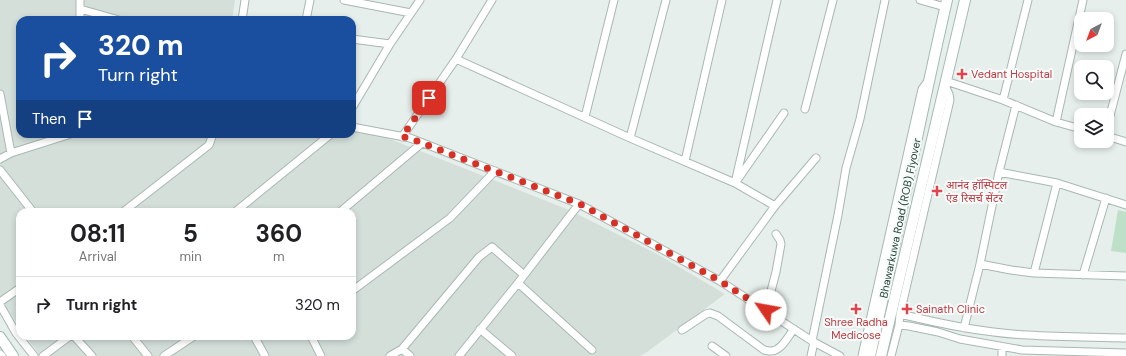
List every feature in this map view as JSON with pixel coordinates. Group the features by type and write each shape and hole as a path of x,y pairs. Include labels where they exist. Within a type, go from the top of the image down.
{"main road":[{"name":"Bhawarkuwa Road (ROB) Flyover","path":"881,356 965,0"},
{"name":"Bhawarkuwa Road (ROB) Flyover","path":"870,356 946,4"},
{"path":"0,337 12,356"}],"street":[{"path":"80,0 80,16"},
{"path":"243,16 245,0"},
{"path":"307,16 310,0"},
{"path":"344,0 410,12"},
{"path":"356,101 410,12 420,0"},
{"path":"402,137 456,59 492,0"},
{"path":"585,117 614,0"},
{"path":"630,138 666,0"},
{"path":"685,161 722,0"},
{"path":"735,183 777,0"},
{"path":"804,109 833,0"},
{"path":"811,356 846,168 860,119 885,0"},
{"path":"920,0 946,4"},
{"path":"1003,100 1028,0"},
{"path":"1056,122 1083,0"},
{"path":"80,9 105,16"},
{"path":"356,40 390,44"},
{"path":"1112,108 1126,54"},
{"path":"456,59 630,138 735,183 775,206"},
{"path":"862,356 922,89 929,80"},
{"path":"945,84 1003,100 1056,122 1074,127"},
{"path":"891,356 950,100 945,84"},
{"path":"0,94 11,153"},
{"path":"964,328 980,264 999,172 1016,105"},
{"path":"735,183 784,113"},
{"path":"356,128 410,138 580,204 720,281 813,342 840,356"},
{"path":"0,159 11,153 58,138"},
{"path":"128,208 209,146 212,138"},
{"path":"240,208 326,138"},
{"path":"1114,138 1126,142"},
{"path":"345,208 422,143"},
{"path":"720,281 775,206 816,158"},
{"path":"0,170 30,208"},
{"path":"356,288 450,218 495,171"},
{"path":"999,172 1057,183 1126,204"},
{"path":"1034,273 1057,183"},
{"path":"1082,275 1106,198"},
{"path":"245,204 247,208"},
{"path":"459,356 580,204"},
{"path":"766,310 776,272 781,244 776,234"},
{"path":"390,356 402,349 479,257 492,247 524,275"},
{"path":"980,264 1034,273 1126,276"},
{"path":"518,283 592,350"},
{"path":"0,302 16,291"},
{"path":"0,305 16,333"},
{"path":"682,330 706,314 710,313 718,316 764,350 776,353 794,329"},
{"path":"900,314 964,328 1026,335 1126,338"},
{"path":"899,325 938,332 960,340 1022,350 1126,353"},
{"path":"480,329 512,356"},
{"path":"21,340 34,356"},
{"path":"43,356 65,340"},
{"path":"78,340 92,356"},
{"path":"135,340 148,356"},
{"path":"164,356 188,340"},
{"path":"256,340 265,356"},
{"path":"313,340 322,356"},
{"path":"712,346 722,355"},
{"path":"1002,347 1002,356"},
{"path":"402,349 410,356"}],"shaded area":[{"path":"0,0 235,0 233,16 16,16 16,138 356,138 356,126 569,210 657,254 725,294 640,356 40,356 29,340 356,340 356,208 16,208 16,322 0,298"}],"green space":[{"path":"1118,210 1126,212 1126,253 1111,251"}],"place":[{"name":"Vedant Hospital","path":"962,74"},
{"name":"आनंद हॉस्पिटल एंड रिसर्च सेंटर","path":"937,191"},
{"name":"Shree Radha Medicose","path":"856,309"},
{"name":"Sainath Clinic","path":"907,309"}],"route":[{"path":"429,98 402,137 410,138 580,204 720,281 766,310"}]}
